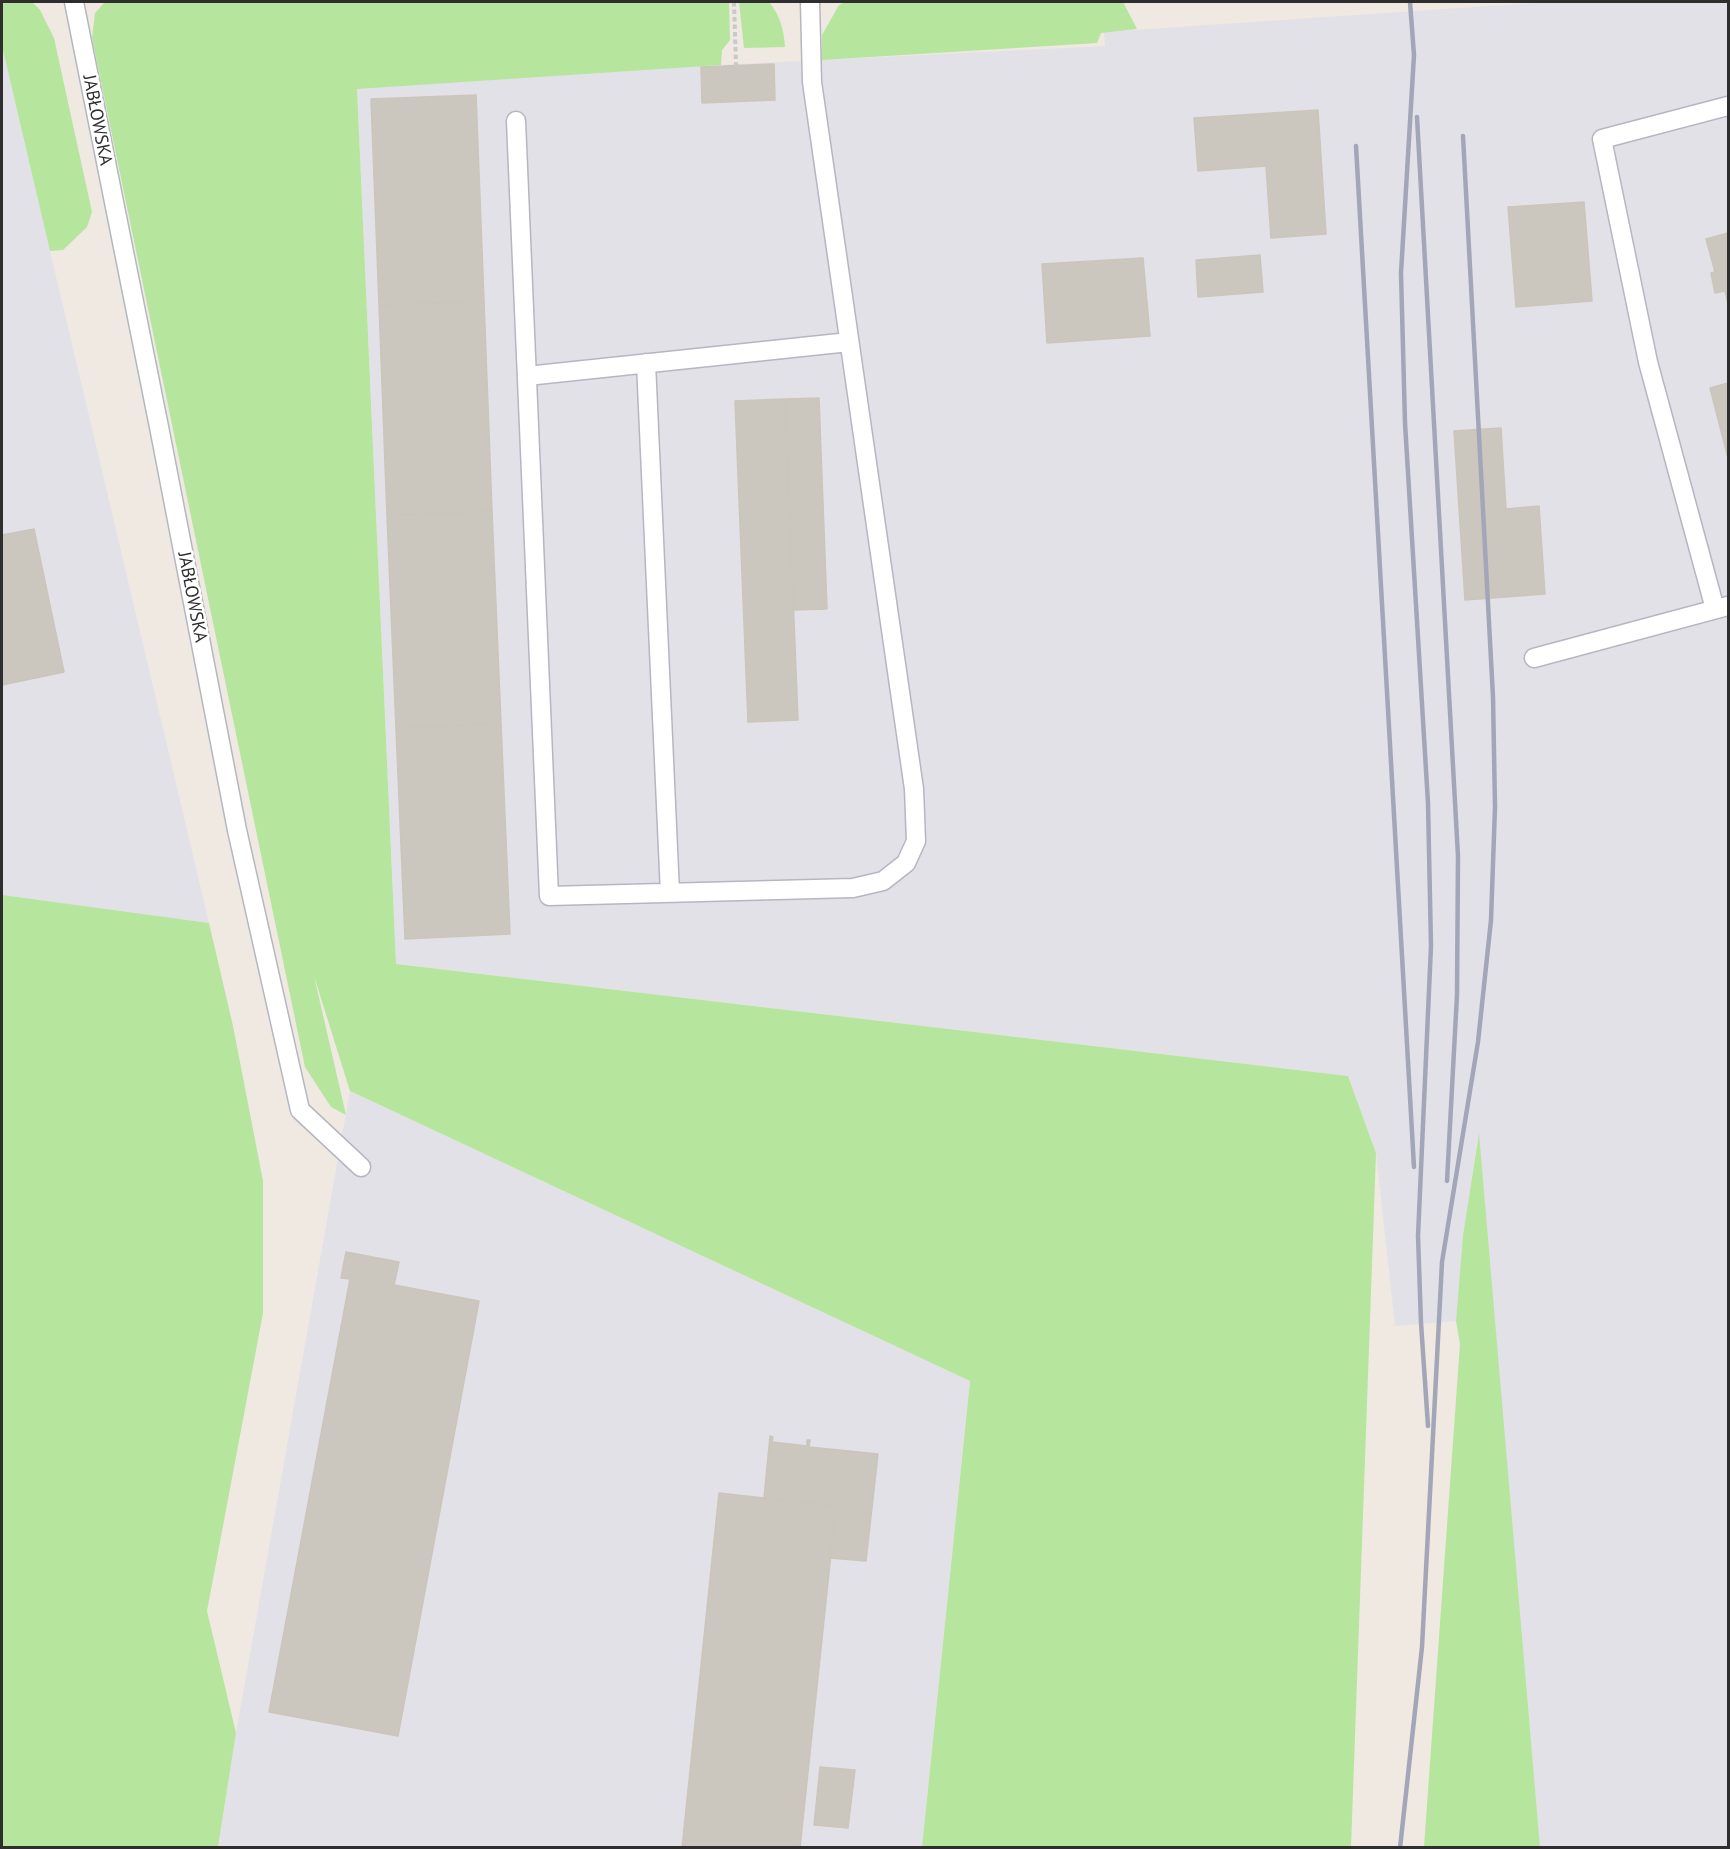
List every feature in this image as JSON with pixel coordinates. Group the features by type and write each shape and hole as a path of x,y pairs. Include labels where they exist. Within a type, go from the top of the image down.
{"lane":[{"name":"JABŁOWSKA","path":"74,2 237,830 300,1110 361,1167"},
{"path":"516,121 549,896 853,888 883,881 906,863 916,841 914,789 812,82 810,2"},
{"path":"1534,658 1722,608 1648,362 1602,139 1728,106"},
{"path":"527,376 849,342"},
{"path":"646,363 670,893"}],"path":[{"path":"735,2 736,66"}],"shaded area":[{"path":"1549,2 1728,2 1728,1847 1540,1847 1478,1137 1463,1235 1456,1321 1395,1326 1376,1153 1348,1076 396,964 357,89 494,76 1105,46 1104,32"},
{"path":"2,46 50,251 209,923 2,896"},
{"path":"350,1091 970,1381 922,1847 218,1848 236,1733"}],"green space":[{"path":"2,2 32,2 40,10 54,38 92,212 87,227 63,250 50,251 2,46"},
{"path":"105,2 729,2 730,40 722,50 721,65 357,89 396,964 1348,1076 1376,1153 1351,1847 922,1847 970,1381 350,1091 314,976 346,1115 331,1107 305,1067 92,38 95,13"},
{"path":"739,2 769,2 781,23 785,47 744,48"},
{"path":"845,2 1123,2 1137,29 1101,33 1097,43 822,60 822,35 839,5"},
{"path":"2,895 209,923 233,1026 263,1181 263,1313 207,1611 236,1733 218,1847 2,1847"},
{"path":"1479,1133 1540,1847 1424,1847 1460,1344 1456,1321 1463,1235"}],"building":[{"path":"774,64 775,100 702,103 701,67"},
{"path":"476,95 484,301 379,305 371,99"},
{"path":"1318,110 1326,234 1271,238 1266,166 1198,171 1194,118"},
{"path":"1584,202 1592,301 1516,307 1508,207"},
{"path":"1728,233 1728,304 1725,291 1715,293 1711,273 1715,272 1706,239"},
{"path":"1260,255 1263,292 1198,297 1196,260"},
{"path":"1143,258 1150,336 1047,343 1042,264"},
{"path":"484,301 492,511 387,516 379,305"},
{"path":"1728,383 1728,458 1710,388"},
{"path":"819,398 827,609 793,610 785,399"},
{"path":"785,399 798,720 748,722 735,401"},
{"path":"1501,428 1506,509 1539,506 1545,594 1465,600 1454,431"},
{"path":"492,511 501,723 396,728 387,516"},
{"path":"34,529 64,672 2,685 2,535"},
{"path":"501,723 510,934 405,939 396,728"},
{"path":"346,1252 399,1262 394,1285 479,1301 398,1736 269,1712 350,1279 341,1278"},
{"path":"770,1436 773,1437 772,1442 807,1446 807,1440 810,1440 809,1447 878,1454 866,1561 830,1558 836,1506 764,1498"},
{"path":"719,1493 836,1506 800,1848 682,1848"},
{"path":"820,1767 855,1770 848,1828 814,1825"}],"railway":[{"path":"1410,2 1414,55 1401,273 1405,423 1428,803 1431,946 1418,1236 1428,1426"},
{"path":"1417,117 1458,856 1457,995 1447,1181"},
{"path":"1400,1848 1422,1647 1442,1262 1478,1042 1491,920 1495,807 1493,697 1463,136"},
{"path":"1356,146 1414,1167"}]}
